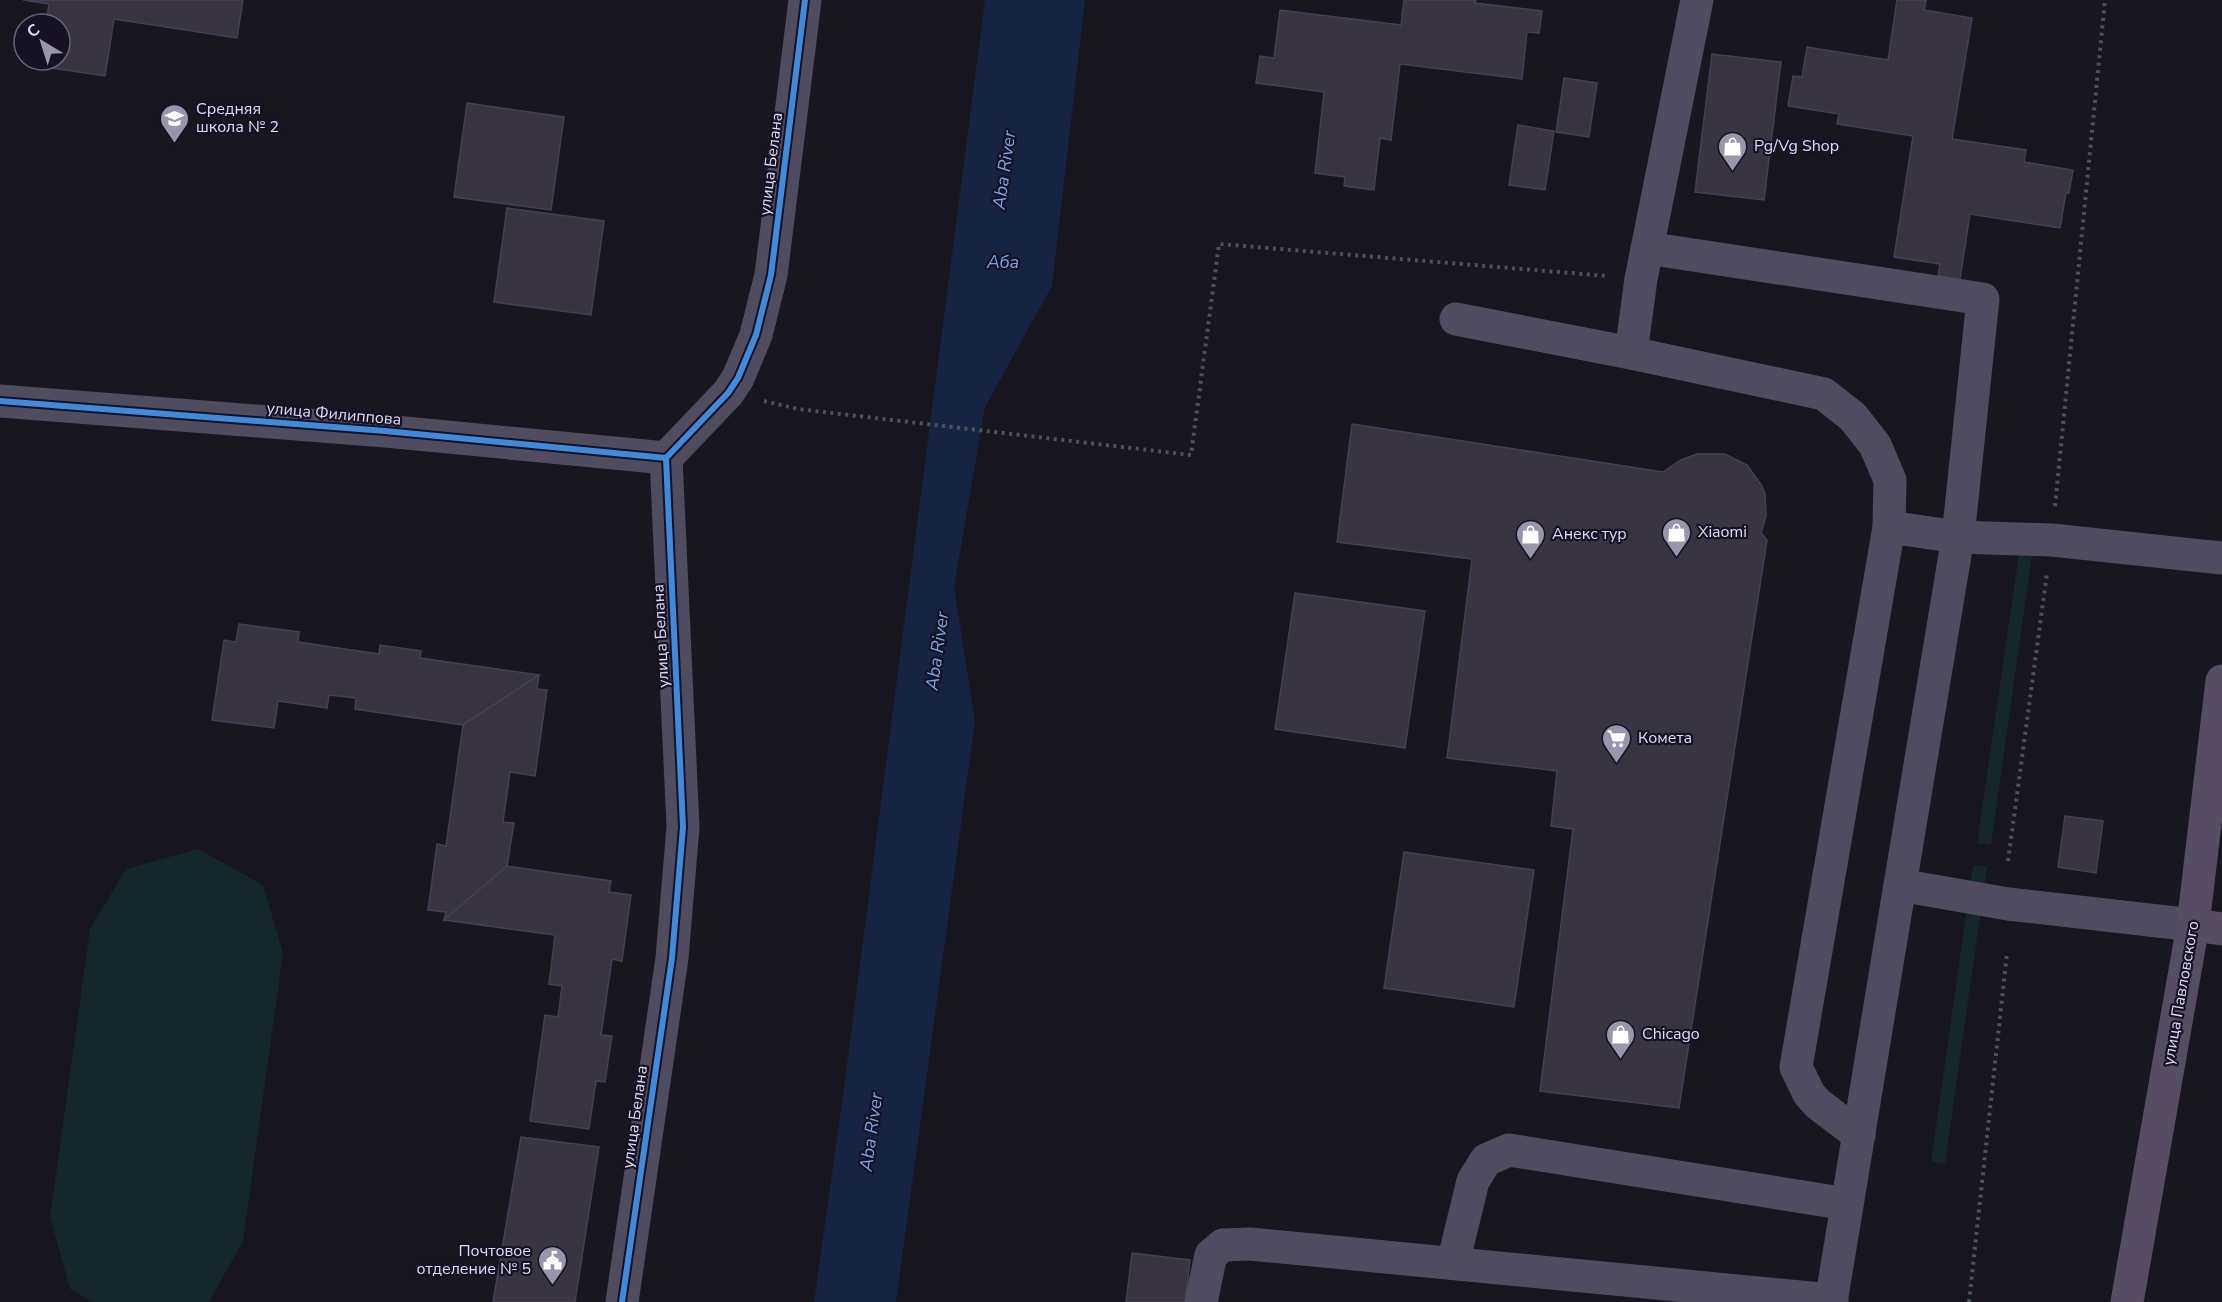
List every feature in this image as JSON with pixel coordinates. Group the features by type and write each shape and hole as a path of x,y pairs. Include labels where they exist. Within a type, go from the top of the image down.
{"main road":[{"name":"улица Павловского","path":"2127,1302 2208,927 2222,681"}],"street":[{"name":"улица Белана","path":"622,1302 672,958 683,827 666,458 728,393 738,378 756,335 771,274 806,0"},
{"path":"1631,353 1644,264 1697,0"},
{"path":"1202,1302 1205,1277 1212,1255 1223,1245 1250,1244 1453,1263 1690,1294 1832,1301 1958,537 1983,299 1644,264"},
{"path":"1456,319 1824,394 1854,417 1875,446 1890,480 1889,527 1796,1066 1809,1094 1818,1104 1858,1135"},
{"name":"улица Филиппова","path":"0,401 385,431 666,458"},
{"path":"1889,527 1958,537 2052,540 2222,558"},
{"path":"1900,885 2008,904 2208,927"},
{"path":"1453,1263 1473,1181 1486,1160 1509,1150 1847,1204"}],"path":[{"path":"2008,861 2052,540 2105,0"},
{"path":"798,409 1191,455 1219,244 1644,264"},
{"path":"1969,1302 2007,953"}],"shaded area":[{"path":"2020,546 2033,548 1991,845 1977,843"},
{"path":"198,849 263,885 283,953 243,1241 209,1302 93,1302 70,1289 50,1217 90,929 126,869"},
{"path":"1973,865 1987,867 1945,1164 1931,1162"}],"water":[{"name":"Аба","path":"985,0 1085,0 1052,286 985,407 954,587 975,721 896,1302 814,1302 843,1095"}],"building":[{"path":"23,0 243,0 237,38 114,19 105,76 72,71 72,12 48,12 49,4"},
{"path":"1404,0 1476,0 1475,3 1542,11 1539,33 1527,32 1522,79 1400,64 1391,140 1380,138 1374,190 1344,186 1345,177 1315,173 1324,92 1256,83 1260,56 1274,58 1280,10 1401,25"},
{"path":"1897,0 1926,0 1924,10 1972,18 1952,139 2026,150 2024,162 2073,170 2069,193 2066,193 2060,228 1970,214 1960,279 1938,276 1940,264 1894,257 1913,136 1837,124 1839,114 1788,106 1793,76 1802,77 1807,47 1888,60"},
{"path":"1712,54 1781,62 1764,200 1695,192"},
{"path":"1564,78 1597,83 1589,137 1556,132"},
{"path":"467,103 564,117 551,210 454,197"},
{"path":"1518,125 1554,131 1545,190 1509,185"},
{"path":"507,208 604,221 591,315 494,302"},
{"name":"Комета","path":"1352,424 1663,472 1681,460 1697,454 1725,454 1747,465 1762,486 1765,494 1766,516 1761,533 1767,540 1679,1108 1540,1091 1573,829 1551,826 1557,771 1447,758 1472,559 1337,542"},
{"path":"1295,593 1425,611 1405,748 1275,729"},
{"path":"239,624 299,632 298,642 379,654 380,645 421,651 420,658 539,675 463,725 355,709 356,698 329,695 327,708 278,701 274,728 212,720 224,640 236,642"},
{"path":"539,675 537,689 547,690 535,776 510,772 503,822 514,823 507,866 444,920 446,912 428,910 437,844 446,846 463,725"},
{"path":"2065,816 2103,821 2096,873 2058,867"},
{"path":"1404,852 1534,870 1514,1007 1384,988"},
{"path":"507,866 611,881 609,892 631,895 622,961 612,959 601,1035 612,1036 605,1082 596,1081 589,1129 530,1121 545,1015 558,1017 562,986 549,984 555,935 444,920"},
{"path":"521,1137 599,1147 575,1302 493,1302"},
{"path":"1132,1253 1190,1260 1185,1302 1126,1302"}],"cycle path":[{"path":"622,1302 672,958 683,827 666,458 728,393 738,378 756,335 771,275 805,0"},
{"path":"0,401 385,431 666,458"}],"place":[{"name":"Средняя школа № 2","path":"175,144"},
{"name":"Pg/Vg Shop","path":"1733,172"},
{"name":"Xiaomi","path":"1677,558"},
{"name":"Анекс тур","path":"1531,560"},
{"name":"Комета","path":"1617,764"},
{"name":"Chicago","path":"1621,1060"},
{"name":"Почтовое отделение № 5","path":"552,1286"}],"water label":[{"name":"Aba River","path":"1004,170"},
{"name":"Aba River","path":"937,651"},
{"name":"Aba River","path":"871,1132"}]}
